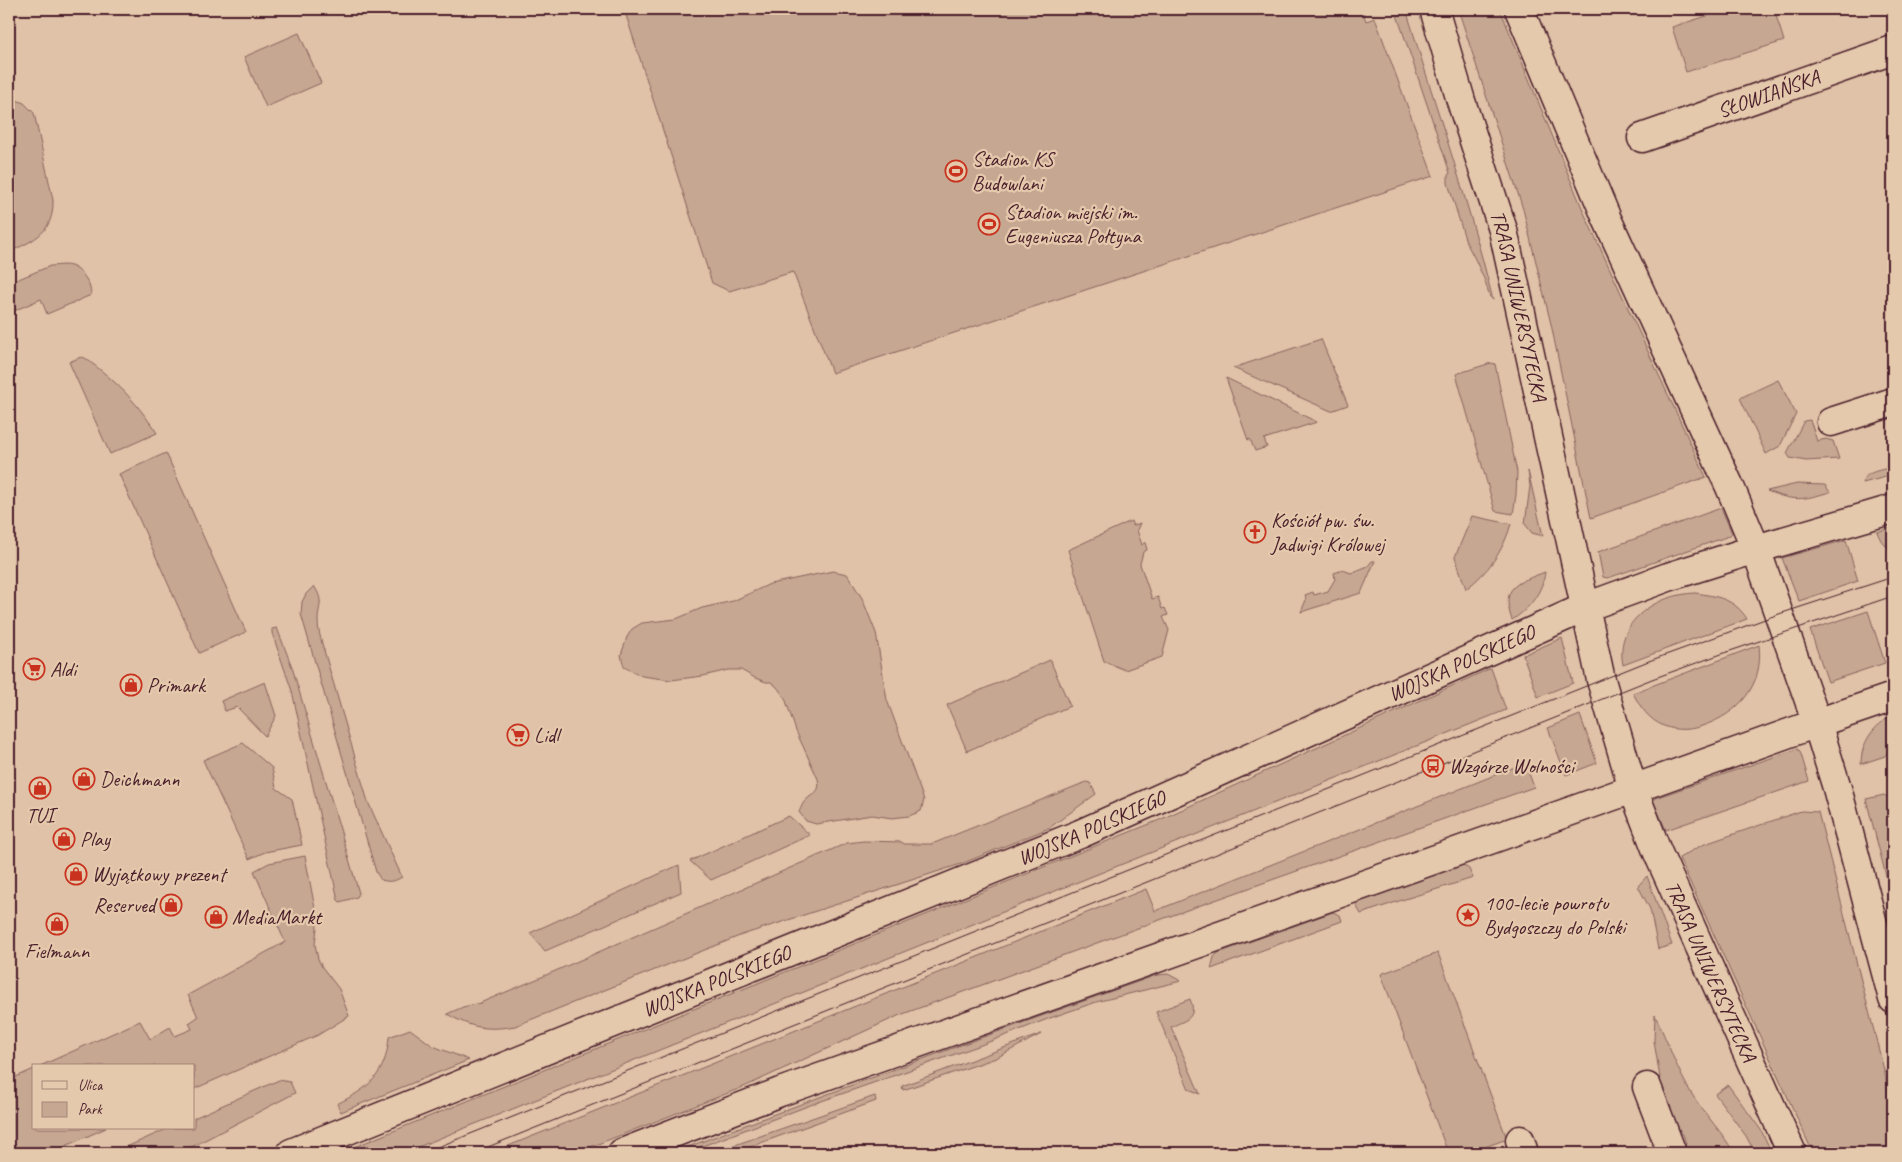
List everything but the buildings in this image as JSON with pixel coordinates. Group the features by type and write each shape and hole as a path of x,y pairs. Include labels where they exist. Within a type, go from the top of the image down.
{"street":[{"name":"TRASA UNIWERSYTECKA","path":"1434,9 1461,101 1503,230 1601,680 1633,789 1657,851 1792,1153"},
{"path":"1519,9 1607,219 1730,487 1756,550 1817,723 1837,788 1893,999"},
{"name":"SŁOWIAŃSKA","path":"1642,138 1893,50"},
{"path":"1831,422 1893,402"},
{"name":"WOJSKA POLSKIEGO","path":"291,1153 1080,834 1586,607 1668,577 1893,509"},
{"path":"622,1153 789,1089 1893,697"},
{"path":"1646,1087 1672,1153"}],"green space":[{"name":"Stadion miejski im. Eugeniusza Połtyna","path":"624,9 1362,9 1366,21 1375,18 1433,176 832,373 793,272 729,291 712,283"},
{"path":"1395,9 1406,9 1463,190 1493,300 1466,242 1448,183 1448,175 1450,173"},
{"path":"1458,9 1500,9 1585,215 1706,477 1591,518 1551,324 1523,209"},
{"path":"1729,9 1774,9 1784,41 1686,72 1672,27"},
{"path":"299,33 321,83 266,107 244,57"},
{"path":"9,97 24,103 34,113 53,200 50,220 41,233 35,239 9,252"},
{"path":"68,265 75,268 88,282 91,295 47,314 41,299 9,313 9,283 50,266"},
{"path":"1321,339 1348,405 1331,411 1233,368"},
{"path":"81,357 85,358 125,392 157,433 110,454 69,362"},
{"path":"1491,363 1495,364 1517,472 1513,514 1495,511 1456,374"},
{"path":"1226,378 1317,422 1264,439 1267,447 1255,451 1250,439 1248,440"},
{"path":"1778,380 1796,414 1780,446 1766,454 1740,398"},
{"path":"1810,420 1817,441 1826,439 1833,441 1839,459 1806,461 1790,458 1787,453 1804,421"},
{"path":"166,453 246,632 199,653 119,474"},
{"path":"1893,467 1893,475 1863,483 1870,473"},
{"path":"1528,471 1543,536 1532,533 1525,524 1530,486"},
{"path":"1797,484 1825,485 1830,492 1798,499 1767,491"},
{"path":"1721,508 1732,533 1729,536 1608,578 1603,577 1598,552"},
{"path":"1472,516 1511,524 1504,544 1494,561 1466,589 1455,557"},
{"path":"1131,521 1133,526 1140,523 1137,530 1142,545 1145,542 1147,550 1143,552 1140,564 1152,599 1158,597 1162,609 1165,608 1168,615 1163,617 1169,630 1162,657 1125,670 1104,661 1068,550"},
{"path":"1893,527 1893,549 1883,543 1877,532"},
{"path":"1846,540 1858,581 1799,601 1782,558"},
{"path":"1372,561 1375,561 1361,593 1301,612 1306,600 1305,595 1313,592 1314,595 1328,591 1335,579 1334,573 1343,570 1351,573 1368,566"},
{"path":"833,571 847,574 862,598 876,633 887,700 924,800 921,811 909,816 892,818 872,815 816,824 806,821 799,812 805,801 818,790 818,779 796,731 785,698 771,682 755,678 741,670 728,670 703,676 671,680 642,676 624,667 621,655 627,637 632,629 642,623 676,619 702,608 733,601 770,584"},
{"path":"1545,572 1541,587 1534,600 1512,620 1508,600 1514,587 1526,579"},
{"path":"314,586 320,600 318,628 368,802 402,877 394,881 381,880 376,872 301,614 302,602 306,594"},
{"path":"1695,593 1718,597 1731,603 1747,619 1623,665 1622,649 1625,635 1641,613 1666,599"},
{"path":"1868,611 1885,663 1828,682 1810,630"},
{"path":"277,628 292,667 359,893 357,897 340,902 338,900 292,691 272,633 272,629"},
{"path":"1562,638 1573,683 1538,697 1523,655"},
{"path":"1759,645 1760,659 1757,673 1753,685 1746,696 1738,706 1727,714 1702,726 1673,729 1664,726 1645,712 1633,693"},
{"path":"1050,660 1070,706 967,751 947,705"},
{"path":"1491,668 1506,710 403,1153 357,1153 354,1147 1157,821"},
{"path":"265,682 276,716 265,736 237,707 225,711 221,701"},
{"path":"1580,715 1597,763 1566,775 1548,728"},
{"path":"1893,715 1893,743 1885,756 1861,764 1866,741 1880,724"},
{"path":"243,743 272,768 276,788 292,799 302,845 265,852 249,859 203,760"},
{"path":"1797,749 1800,751 1809,781 1666,830 1653,801 1655,798"},
{"path":"1525,763 1534,787 1187,910 900,1015 746,1086 575,1153 491,1153 1146,889 1155,911"},
{"path":"1086,782 1090,783 1096,794 1049,828 961,864 742,935 515,1026 480,1027 447,1014 463,1007 480,1003 537,979 847,843 864,841 932,844"},
{"path":"1884,795 1890,799 1891,806 1893,903 1866,799"},
{"path":"1801,811 1818,812 1885,1074 1893,1119 1893,1153 1813,1153 1679,858 1702,845"},
{"path":"789,816 810,835 711,880 690,861"},
{"path":"305,856 316,914 315,944 318,959 339,989 349,1016 318,1035 195,1089 195,1064 44,1064 140,1021 150,1039 170,1027 175,1036 192,1029 189,1023 198,1017 188,995 285,942 254,871 269,863"},
{"path":"679,865 681,892 545,951 530,933"},
{"path":"1463,865 1469,869 1473,878 1361,914 1357,907 1362,901"},
{"path":"1647,876 1672,945 1658,949 1650,909 1638,886"},
{"path":"1333,912 1340,915 1342,921 1211,969 1214,957 1218,953"},
{"path":"1438,953 1507,1139 1468,1153 1448,1153 1381,974"},
{"path":"1168,974 1181,981 1096,1002 813,1104 684,1153 672,1153 975,1040 1157,975"},
{"path":"1190,999 1192,1011 1189,1018 1171,1027 1200,1094 1189,1089 1156,1012"},
{"path":"1655,1015 1687,1086 1734,1153 1680,1153 1686,1144 1683,1134 1670,1130 1655,1084 1660,1078 1654,1041"},
{"path":"410,1029 433,1046 469,1060 341,1112 337,1104 367,1086 380,1071 389,1037"},
{"path":"1041,1034 996,1058 903,1090 902,1086"},
{"path":"32,1070 32,1130 102,1130 50,1153 9,1153 9,1080"},
{"path":"279,1080 290,1082 295,1093 180,1153 113,1153 165,1130 195,1130 195,1118"},
{"path":"1728,1085 1761,1130 1772,1153 1755,1153 1746,1136 1715,1094"},
{"path":"875,1096 876,1101 733,1153 712,1153"}],"tram line":[{"path":"423,1153 1646,662 1779,614 1893,577"},
{"path":"473,1153 1652,679 1893,596"}],"place":[{"name":"Stadion KS Budowlani","path":"956,171"},
{"name":"Stadion miejski im. Eugeniusza Połtyna","path":"989,224"},
{"name":"Kościół pw. św. Jadwigi Królowej","path":"1255,532"},
{"name":"Aldi","path":"34,669"},
{"name":"Primark","path":"131,685"},
{"name":"Lidl","path":"518,735"},
{"name":"Wzgórze Wolności","path":"1433,766"},
{"name":"Deichmann","path":"84,779"},
{"name":"TUI","path":"40,788"},
{"name":"Play","path":"64,839"},
{"name":"Wyjątkowy prezent","path":"76,874"},
{"name":"Reserved","path":"171,905"},
{"name":"100-lecie powrotu Bydgoszczy do Polski","path":"1468,915"},
{"name":"MediaMarkt","path":"216,917"},
{"name":"Fielmann","path":"57,924"}]}
